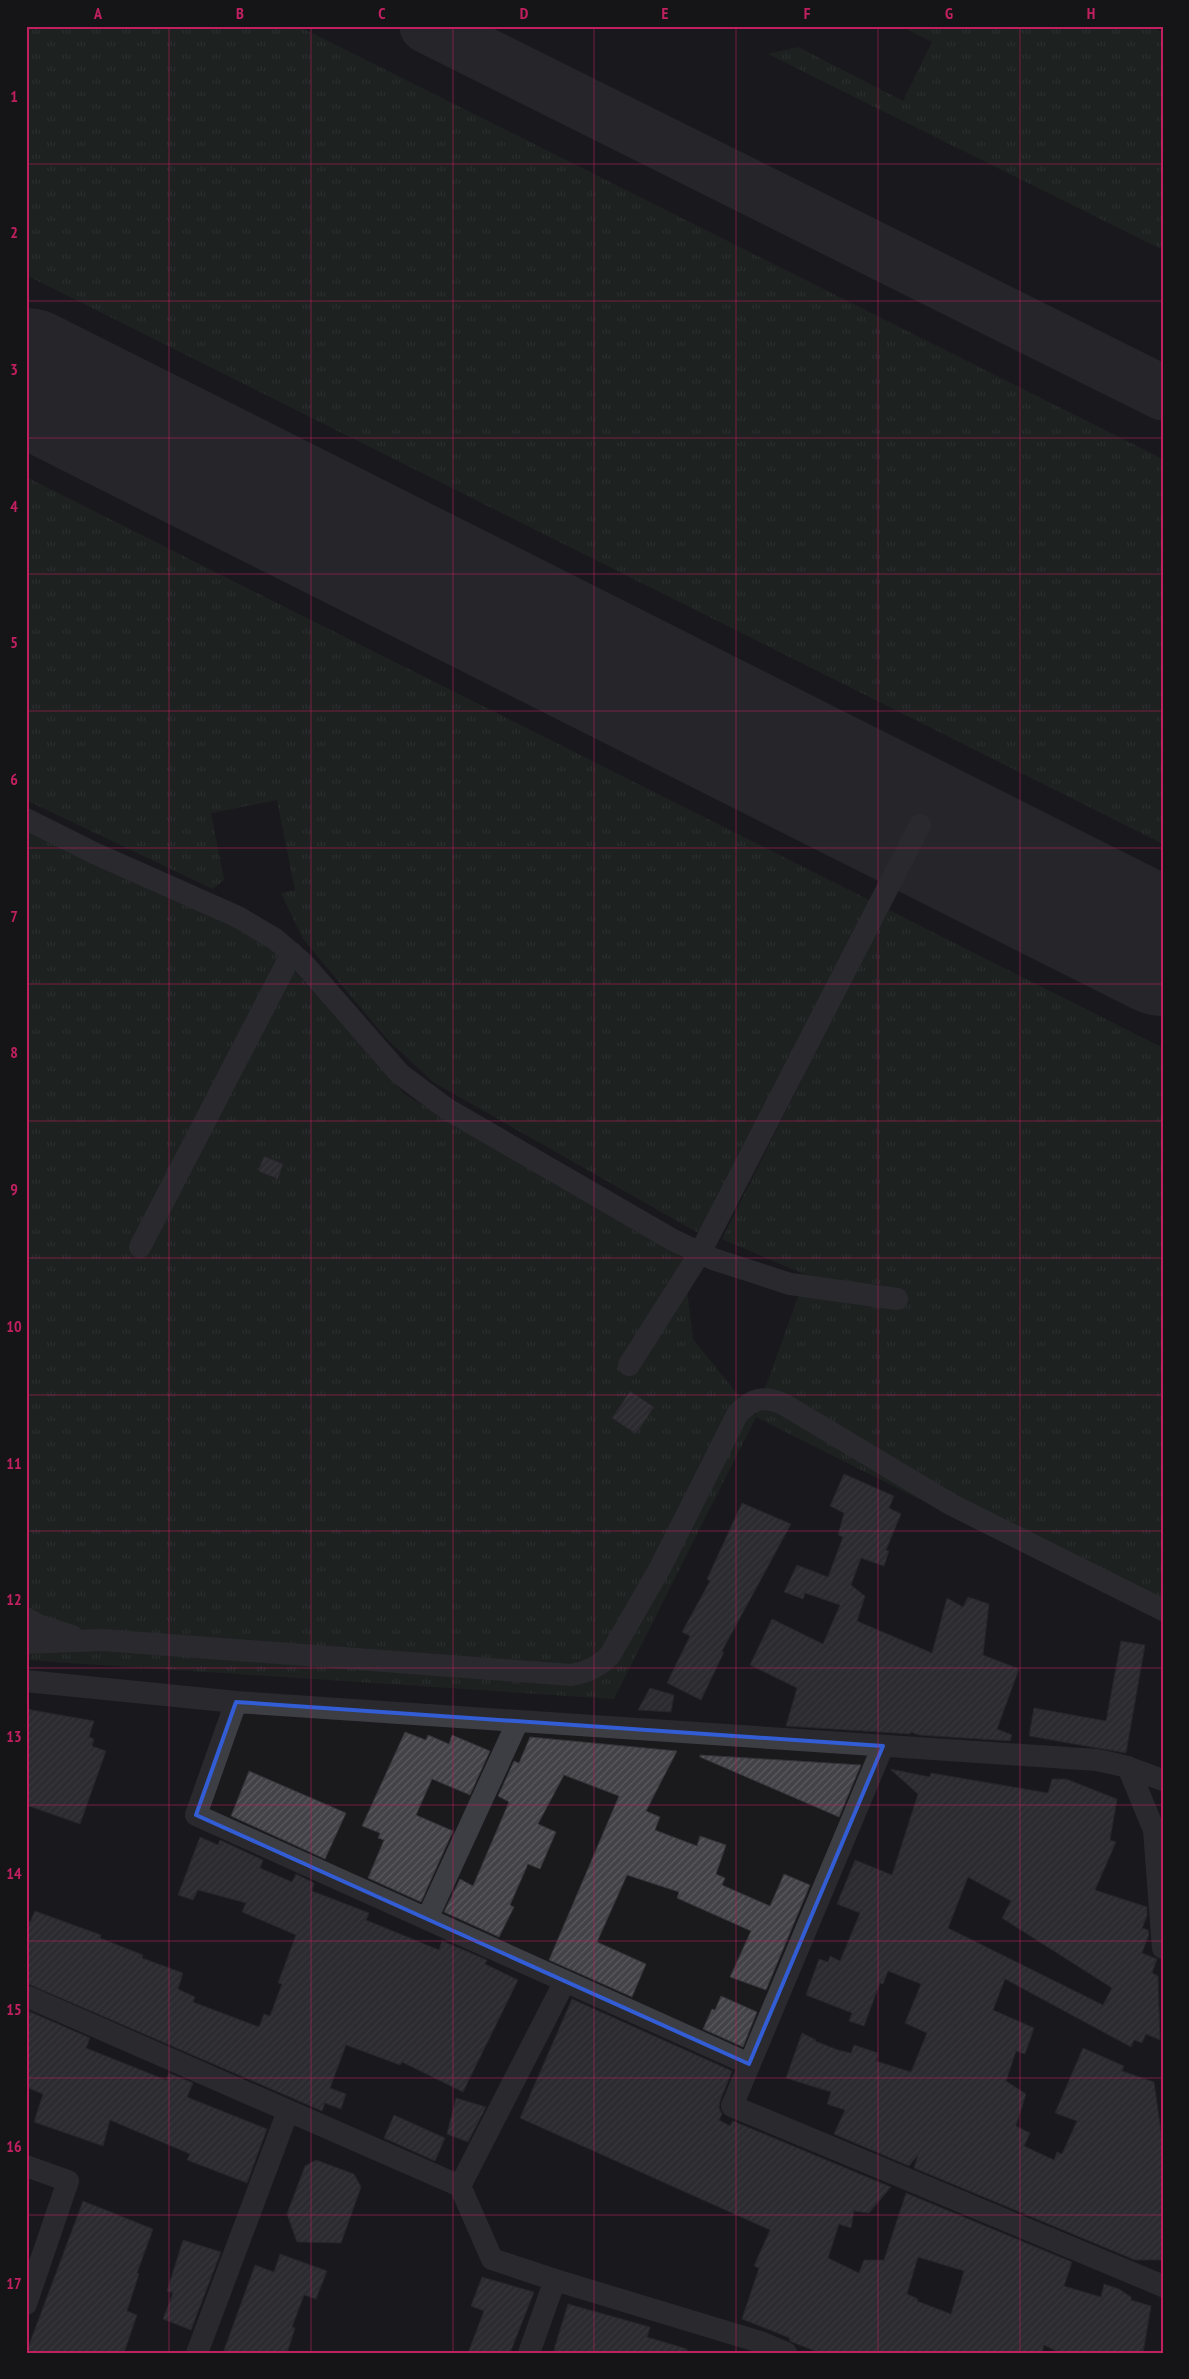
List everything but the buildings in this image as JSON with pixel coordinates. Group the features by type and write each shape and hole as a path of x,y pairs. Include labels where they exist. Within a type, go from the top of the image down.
{"street":[{"path":"26,819 94,853 238,918 263,932 292,953 386,1060 414,1087 480,1128 673,1240 700,1252 790,1284 898,1299"},
{"path":"629,1365 700,1252 920,825"},
{"path":"140,1247 292,953"},
{"path":"26,1643 85,1640 571,1675 589,1671 597,1667 610,1655 660,1568 737,1416 746,1405 758,1399 772,1399 785,1404 952,1505 1163,1610"},
{"path":"26,1618 85,1640"},
{"path":"26,1680 236,1702 1097,1760 1128,1767 1163,1780"},
{"path":"236,1702 196,1815 749,2064"},
{"path":"427,1919 518,1721"},
{"path":"883,1746 732,2106 1163,2286"},
{"path":"1128,1767 1158,1837 1163,1948"},
{"path":"460,2186 565,1981"},
{"path":"26,1996 460,2186 492,2259 758,2348 786,2353"},
{"path":"197,2353 288,2111"},
{"path":"26,2166 68,2181 26,2304"},
{"path":"529,2353 554,2280"}],"highlighted area":[{"path":"236,1702 883,1746 749,2064 196,1815"}],"green space":[{"path":"26,26 298,26 1163,459 1163,844 26,275"},
{"path":"901,26 1151,26 1163,33 1163,250 768,54 798,47 903,101 932,42"},
{"path":"26,477 871,901 700,1234 433,1082 387,1039 303,939 281,893 295,890 277,800 211,813 224,880 213,889 26,800"},
{"path":"26,829 265,938 404,1094 683,1258 693,1339 755,1416 806,1275 722,1239 887,909 1163,1048 1163,1622 756,1417 614,1699 26,1660"}],"taxiway":[{"path":"427,26 1163,393"}],"runway":[{"path":"26,376 1163,948"}]}
